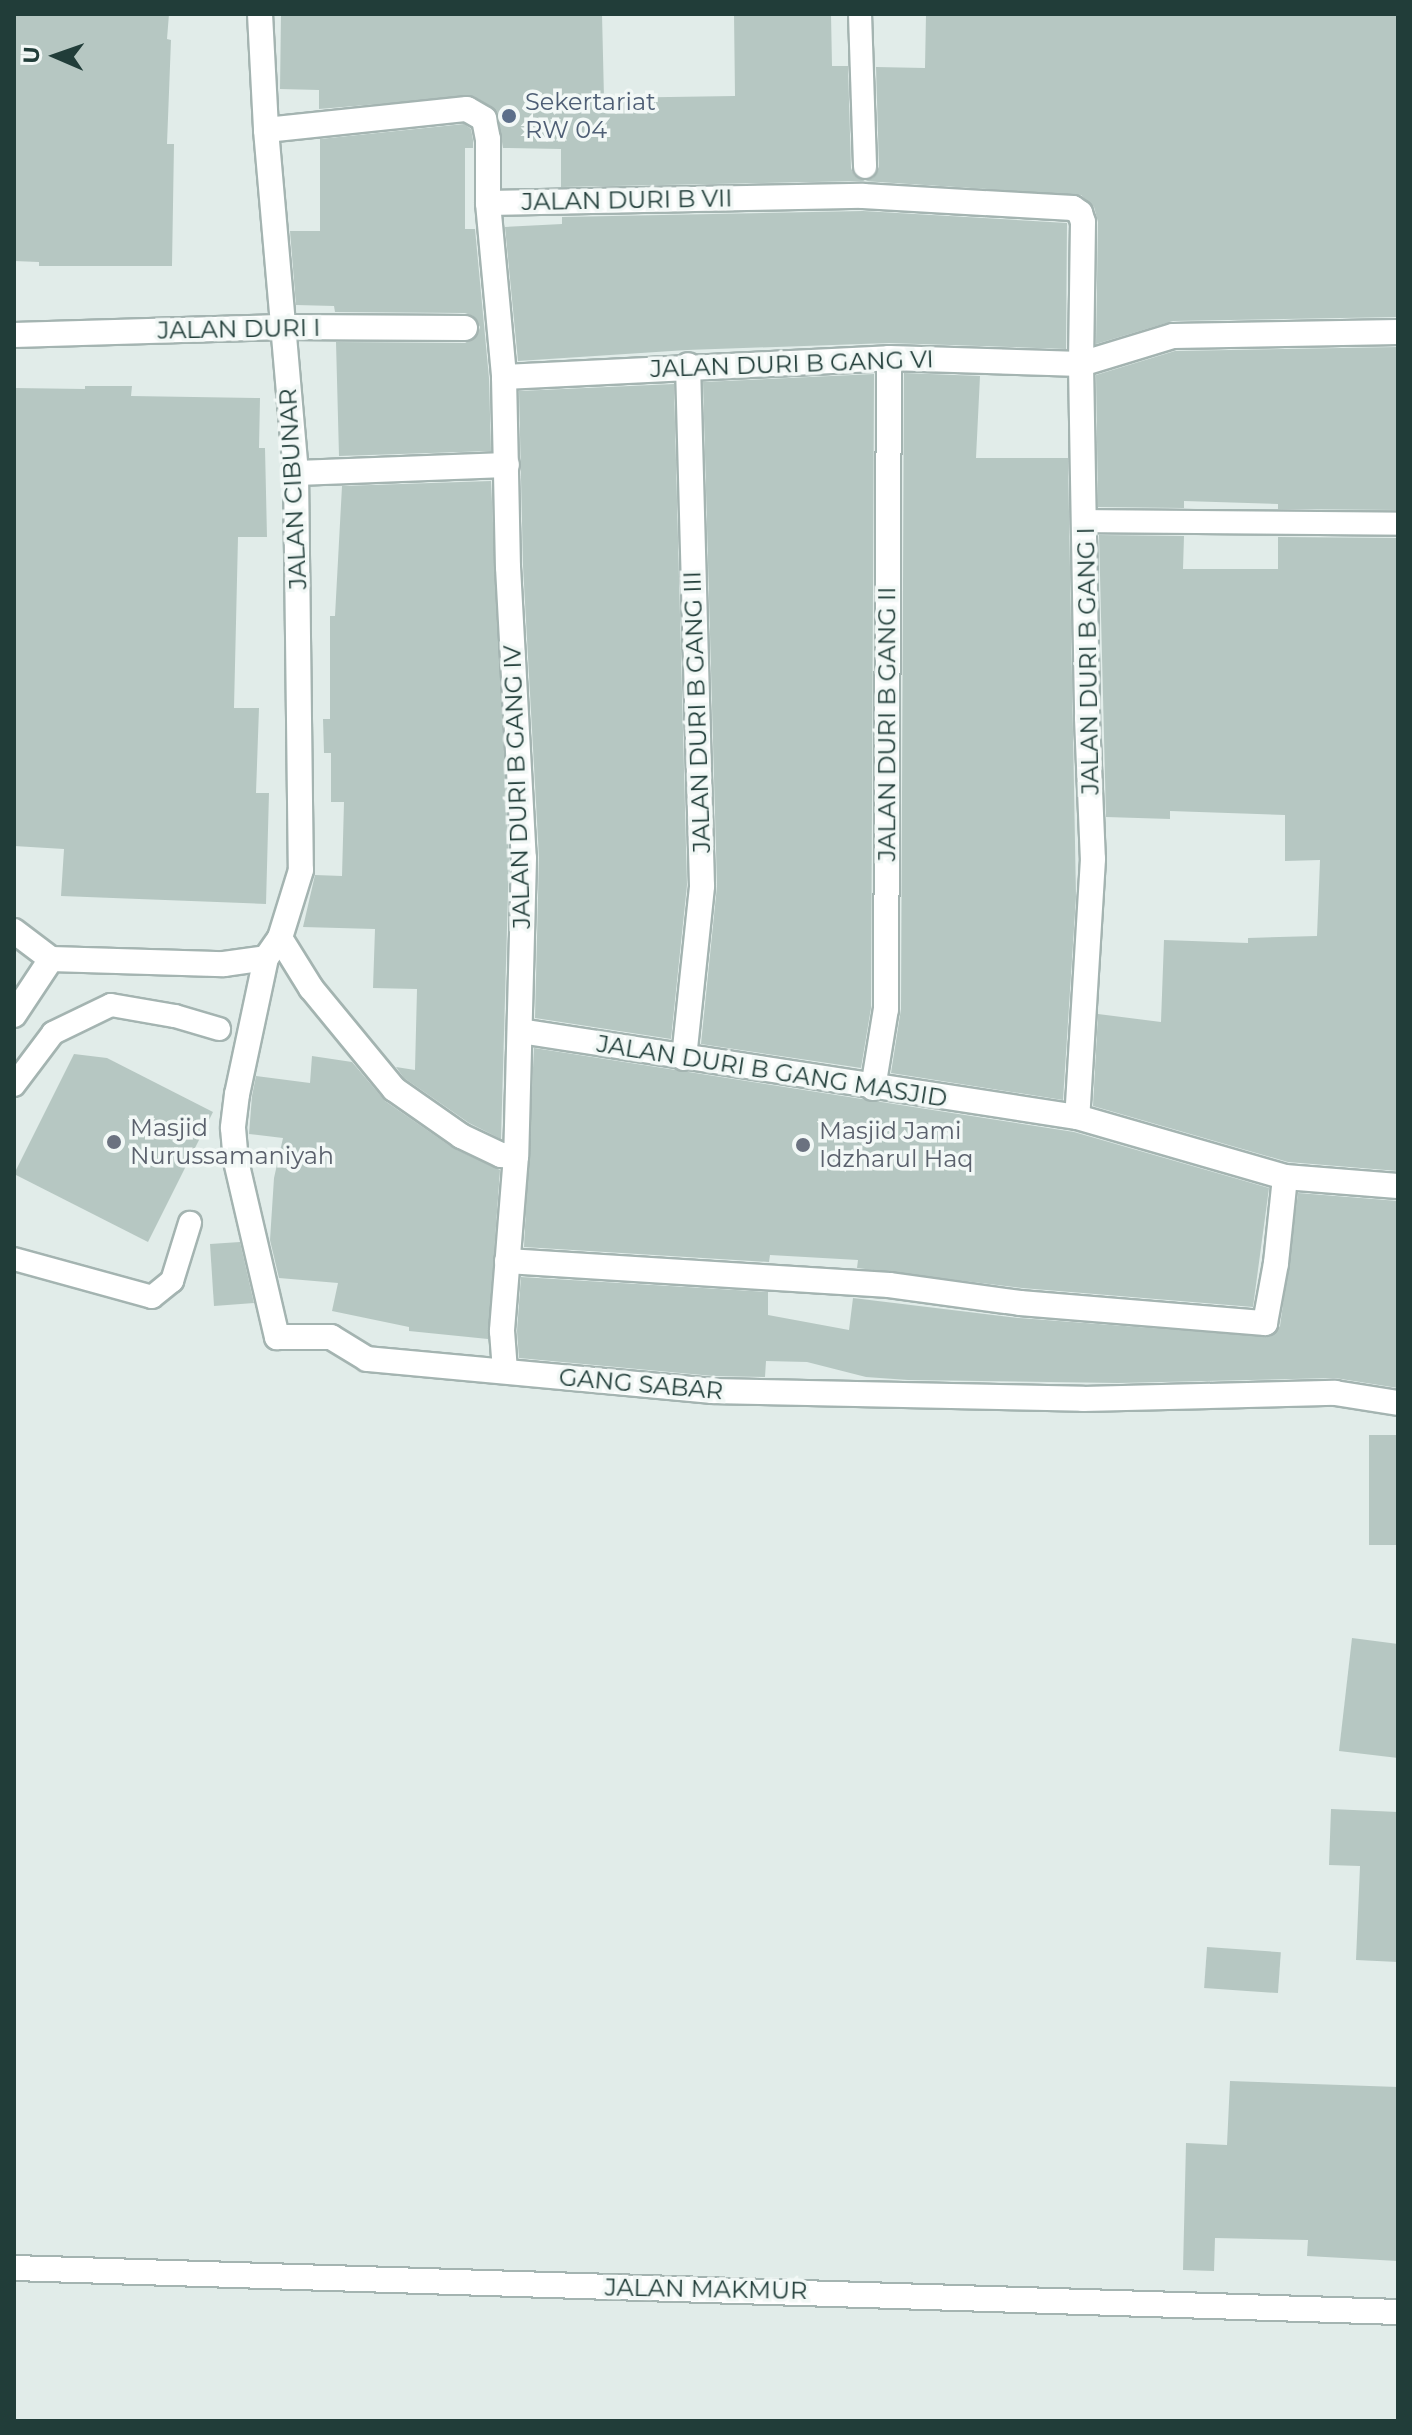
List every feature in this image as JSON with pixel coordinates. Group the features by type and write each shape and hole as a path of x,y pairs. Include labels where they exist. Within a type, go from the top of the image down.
{"street":[{"name":"JALAN CIBUNAR","path":"260,14 266,130 296,473 301,870 273,948"},
{"name":"JALAN DURI B VII","path":"266,130 467,109 484,119 488,203 863,196 1073,208"},
{"name":"JALAN DURI B GANG IV","path":"488,203 504,377 524,858 516,1156 502,1331 505,1371"},
{"name":"JALAN DURI B GANG I","path":"1073,208 1080,213 1083,222 1081,364 1093,859 1077,1117"},
{"name":"JALAN DURI I","path":"14,335 283,327 465,328"},
{"name":"JALAN DURI B GANG VI","path":"504,377 688,365 889,358 1081,364 1173,336 1398,332"},
{"name":"JALAN DURI B GANG II","path":"873,1088 886,1009 889,358"},
{"name":"JALAN DURI B GANG III","path":"684,1058 702,886 688,365"},
{"path":"296,473 507,465"},
{"path":"14,931 51,959 224,964 273,948 311,988 394,1089 461,1136 501,1155 516,1156"},
{"name":"GANG SABAR","path":"273,948 233,1128 236,1161 277,1337 331,1337 367,1359 712,1391 1083,1399 1335,1393 1398,1403"},
{"path":"14,1015 51,959"},
{"name":"JALAN DURI B GANG MASJID","path":"520,1031 873,1088 1077,1117 1285,1177 1398,1186"},
{"path":"507,1261 889,1285 1020,1303 1265,1323 1276,1263 1285,1177"},
{"name":"JALAN MAKMUR","path":"14,2268 1398,2312"}],"lane":[{"path":"860,14 865,167"},
{"path":"1085,521 1398,524"},
{"path":"14,1085 53,1033 111,1005 175,1016 219,1029"},
{"path":"14,1259 152,1297 172,1281 190,1223"}],"building":[{"path":"14,14 169,14 167,144 174,144 172,266 39,266 39,262 14,261"},
{"path":"281,14 602,14 604,98 735,96 734,14 831,14 832,66 848,66 851,168 854,175 865,181 873,178 879,167 876,67 925,68 926,14 1398,14 1398,317 1173,321 1096,344 1098,222 1094,207 1081,195 863,181 561,187 561,149 503,148 497,111 474,96 319,109 319,90 280,89"},
{"path":"464,124 471,129 473,140 473,148 465,148 465,229 475,229 489,378 491,451 339,456 336,342 465,343 477,336 480,327 473,316 465,313 335,312 334,306 296,305 290,231 320,231 320,139"},
{"path":"863,211 1067,223 1066,349 889,343 687,350 518,361 505,227 562,224 562,217"},
{"path":"1398,347 1398,510 1278,509 1278,504 1184,501 1184,508 1098,507 1096,375 1175,351"},
{"path":"904,373 980,376 976,458 1068,458 1076,897 1063,1100 891,1073 901,1009"},
{"path":"874,374 871,1008 861,1068 701,1044 717,886 703,382"},
{"path":"674,384 687,885 671,1039 535,1018 539,857 523,566 519,391"},
{"path":"85,386 132,386 131,396 260,398 259,448 265,448 267,537 238,537 234,708 259,708 256,793 269,793 266,904 61,896 64,849 14,846 14,388 85,389"},
{"path":"491,481 509,858 501,1139 469,1123 404,1078 396,1067 415,1070 417,989 373,988 375,929 303,927 315,875 342,876 344,802 331,802 331,753 324,753 323,719 330,719 330,616 335,616 342,486"},
{"path":"1099,535 1184,536 1183,569 1278,569 1278,537 1398,538 1398,1171 1288,1162 1093,1106 1098,1014 1161,1022 1164,940 1248,943 1248,938 1317,936 1320,860 1285,861 1285,815 1170,811 1170,819 1106,817"},
{"path":"534,1048 1074,1132 1269,1188 1253,1307 1022,1288 857,1268 858,1260 770,1255 769,1262 524,1247"},
{"name":"Masjid Nurussamaniyah","path":"74,1054 107,1058 213,1112 148,1242 14,1174"},
{"path":"312,1056 352,1062 385,1101 453,1148 500,1170 488,1339 409,1331 409,1327 332,1311 338,1283 279,1278 270,1240 274,1178 283,1138 249,1134 252,1096 256,1076 310,1083"},
{"path":"1298,1193 1398,1201 1398,1388 1335,1378 1118,1383 908,1380 866,1377 807,1362 766,1361 765,1377 713,1376 519,1358 517,1331 521,1277 768,1292 768,1315 849,1330 853,1298 1019,1318 1270,1337 1280,1326"},
{"path":"240,1242 254,1303 214,1306 210,1244"},
{"path":"1369,1435 1398,1435 1398,1545 1369,1545"},
{"path":"1352,1638 1398,1644 1398,1758 1339,1751"},
{"path":"1331,1809 1398,1812 1398,1962 1356,1960 1360,1866 1329,1865"},
{"path":"1207,1947 1281,1952 1278,1993 1204,1988"},
{"path":"1230,2081 1398,2087 1398,2261 1307,2256 1308,2240 1215,2238 1214,2271 1183,2270 1186,2143 1227,2145"}],"place":[{"name":"Sekertariat RW 04","path":"509,116"},
{"name":"Masjid Nurussamaniyah","path":"114,1142"},
{"name":"Masjid Jami Idzharul Haq","path":"803,1145"}]}
